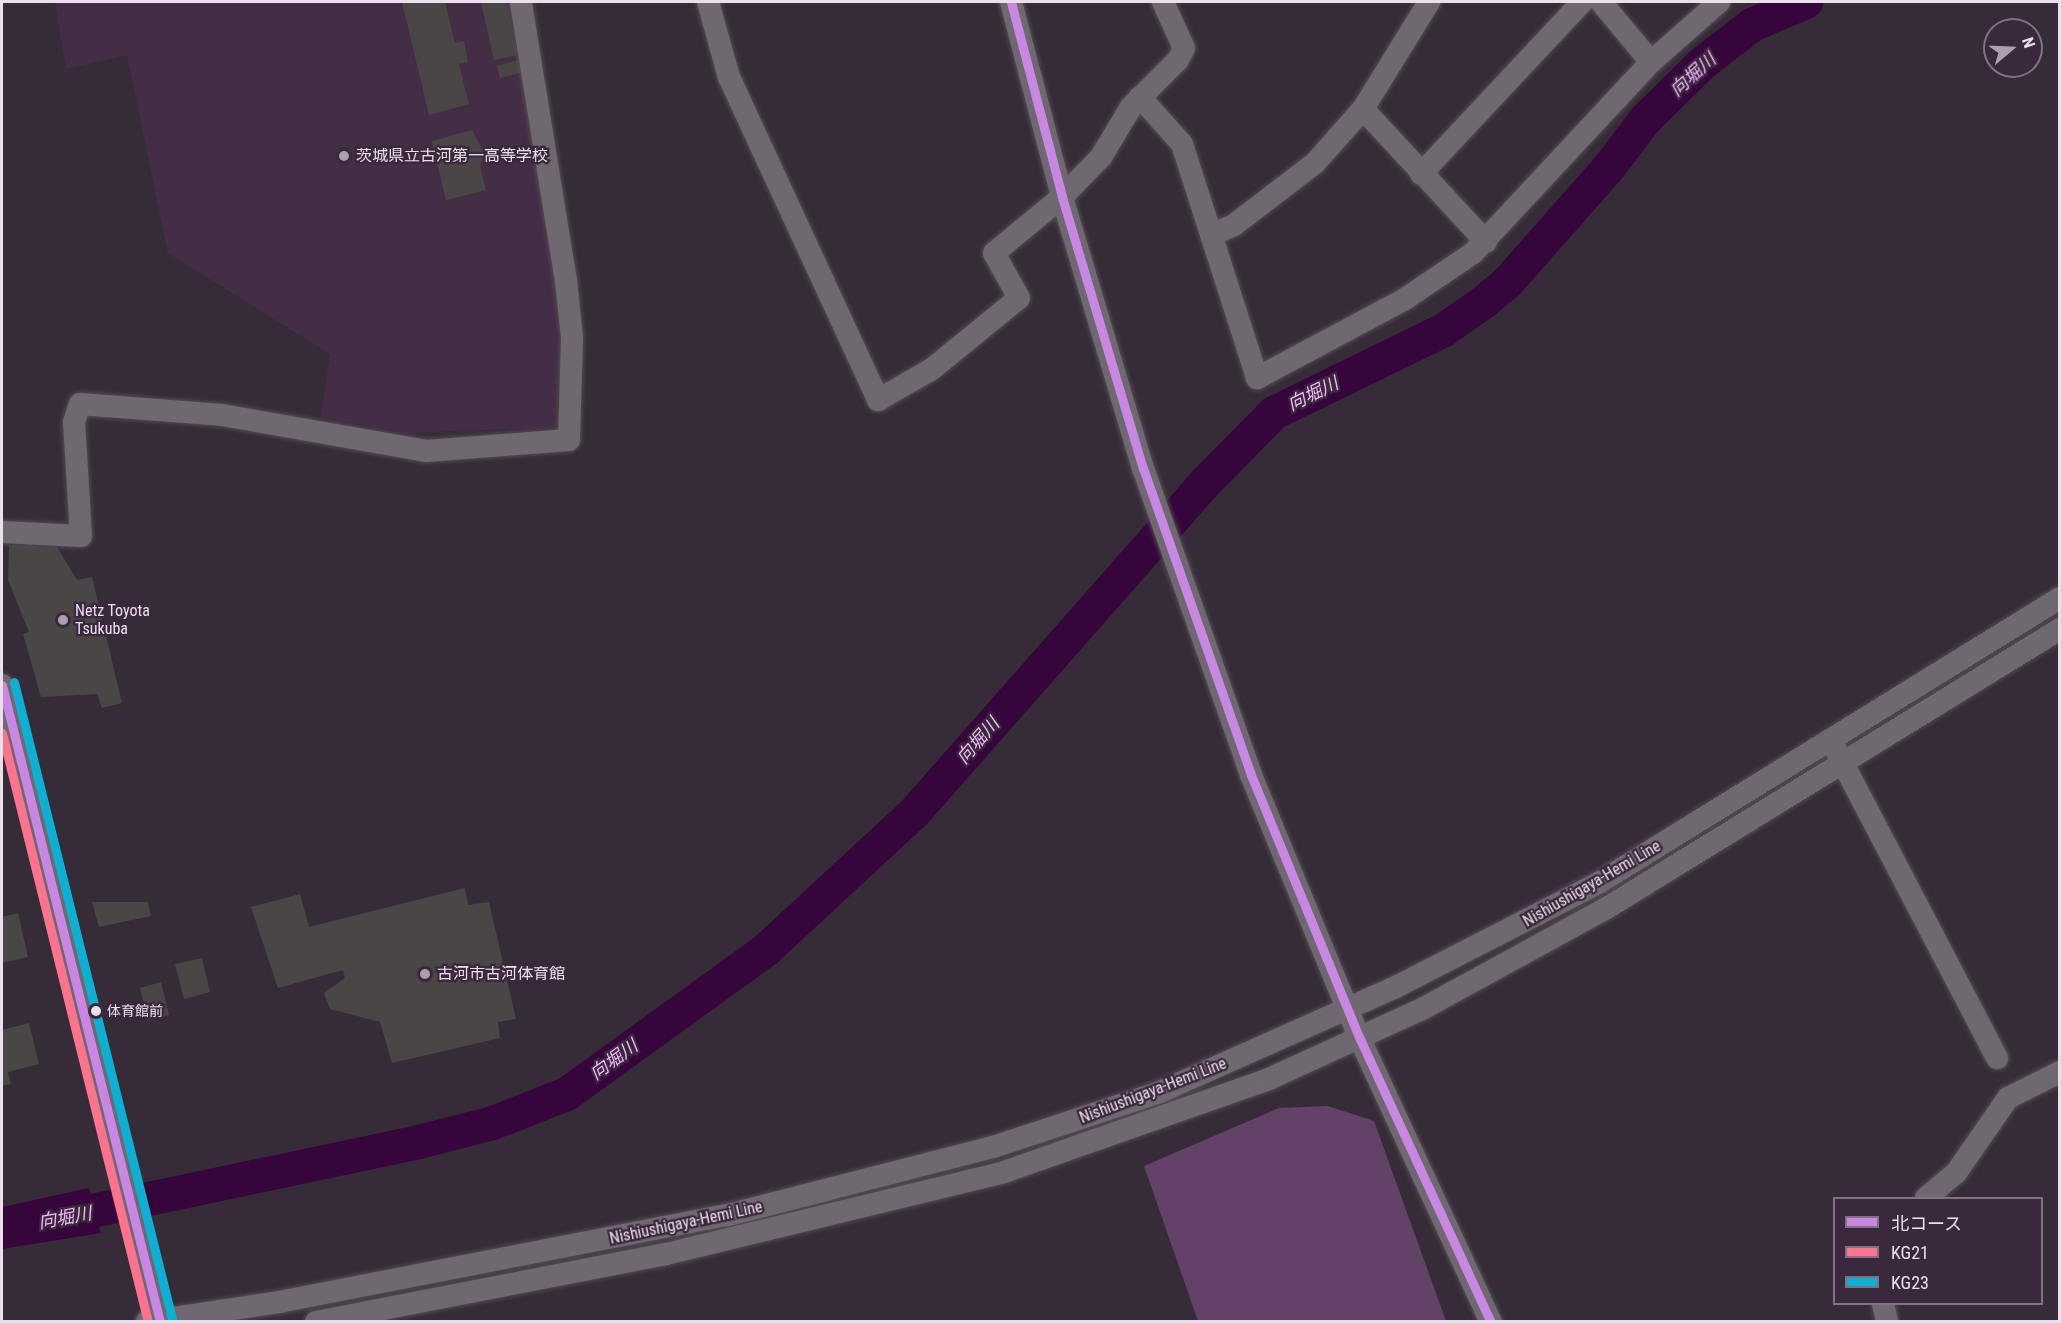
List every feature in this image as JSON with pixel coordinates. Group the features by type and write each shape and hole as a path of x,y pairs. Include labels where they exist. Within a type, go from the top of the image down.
{"street":[{"path":"2,532 81,536 74,422 80,404 222,415 426,451 569,440 572,337 566,281 521,2"},
{"path":"708,2 729,77 878,400 932,369 1019,298 994,252 1062,196 1101,157 1140,97 1178,60 1184,48 1163,2"},
{"path":"1011,2 1062,196 1155,505 1251,775 1347,1010 1491,1322"},
{"path":"1211,235 1278,195 1315,164 1363,109 1429,2"},
{"path":"1421,174 1582,2"},
{"path":"1601,2 1651,62"},
{"path":"1140,97 1182,144 1257,378 1405,298 1486,242 1651,62 1715,2"},
{"path":"1363,109 1486,242"},
{"name":"Nishiushigaya-Hemi Line","path":"316,1322 666,1254 1004,1172 1164,1119 1360,1039 1605,909 2060,598"},
{"name":"Nishiushigaya-Hemi Line","path":"156,1321 520,1257 867,1183 1160,1092 1347,1010 1600,882 1836,750 2060,629"},
{"path":"2,685 124,1174 156,1321"},
{"path":"1836,750 1997,1058"},
{"path":"1927,1197 1956,1173 2008,1098 2060,1072"},
{"path":"1883,1305 1887,1322"}],"shaded area":[{"name":"茨城県立古河第一高等学校","path":"55,2 517,2 564,310 556,427 408,433 321,417 330,354 168,253 127,55 66,69"},
{"path":"1328,1106 1374,1121 1446,1321 1198,1321 1144,1166 1279,1108"}],"water":[{"path":"1788,2 1824,2 1780,19 1774,7"},
{"path":"89,1188 101,1233 2,1249 2,1207"}],"building":[{"path":"402,2 445,2 455,43 464,41 468,62 459,64 469,104 429,115"},
{"path":"481,2 506,2 518,55 494,60"},
{"path":"518,60 521,73 500,78 497,66"},
{"path":"472,130 484,153 480,166 486,190 446,200 432,141"},
{"name":"Netz Toyota Tsukuba","path":"9,545 57,547 77,580 92,577 122,703 102,708 97,694 41,697 23,634 29,632 8,580"},
{"name":"古河市古河体育館","path":"465,888 468,905 489,902 516,1019 498,1022 500,1038 392,1063 380,1022 330,1009 324,993 345,978 343,970 278,988 251,907 300,894 309,927"},
{"path":"92,902 148,902 151,916 99,927"},
{"path":"18,913 28,957 2,963 2,917"},
{"path":"202,958 210,992 184,999 175,964"},
{"path":"161,982 169,1015 148,1020 140,988"},
{"path":"29,1023 39,1064 8,1072 11,1084 2,1086 2,1030"}],"waterway":[{"name":"向堀川","path":"2,1230 419,1142 493,1123 567,1094 767,949 914,813 1204,484 1274,413 1444,330 1484,302 1507,283 1610,166 1645,120 1703,63 1752,25 1806,2"}],"transit line":[{"name":"北コース","path":"1011,2 1062,197 1143,468 1251,775 1360,1039 1491,1322"},
{"name":"KG23","path":"14,682 172,1319"},
{"name":"北コース","path":"2,685 160,1322"},
{"name":"KG21","path":"2,733 148,1322"}],"place":[{"name":"茨城県立古河第一高等学校","path":"344,156"},
{"name":"Netz Toyota Tsukuba","path":"63,620"},
{"name":"古河市古河体育館","path":"425,974"},
{"name":"体育館前","path":"96,1011"}]}
